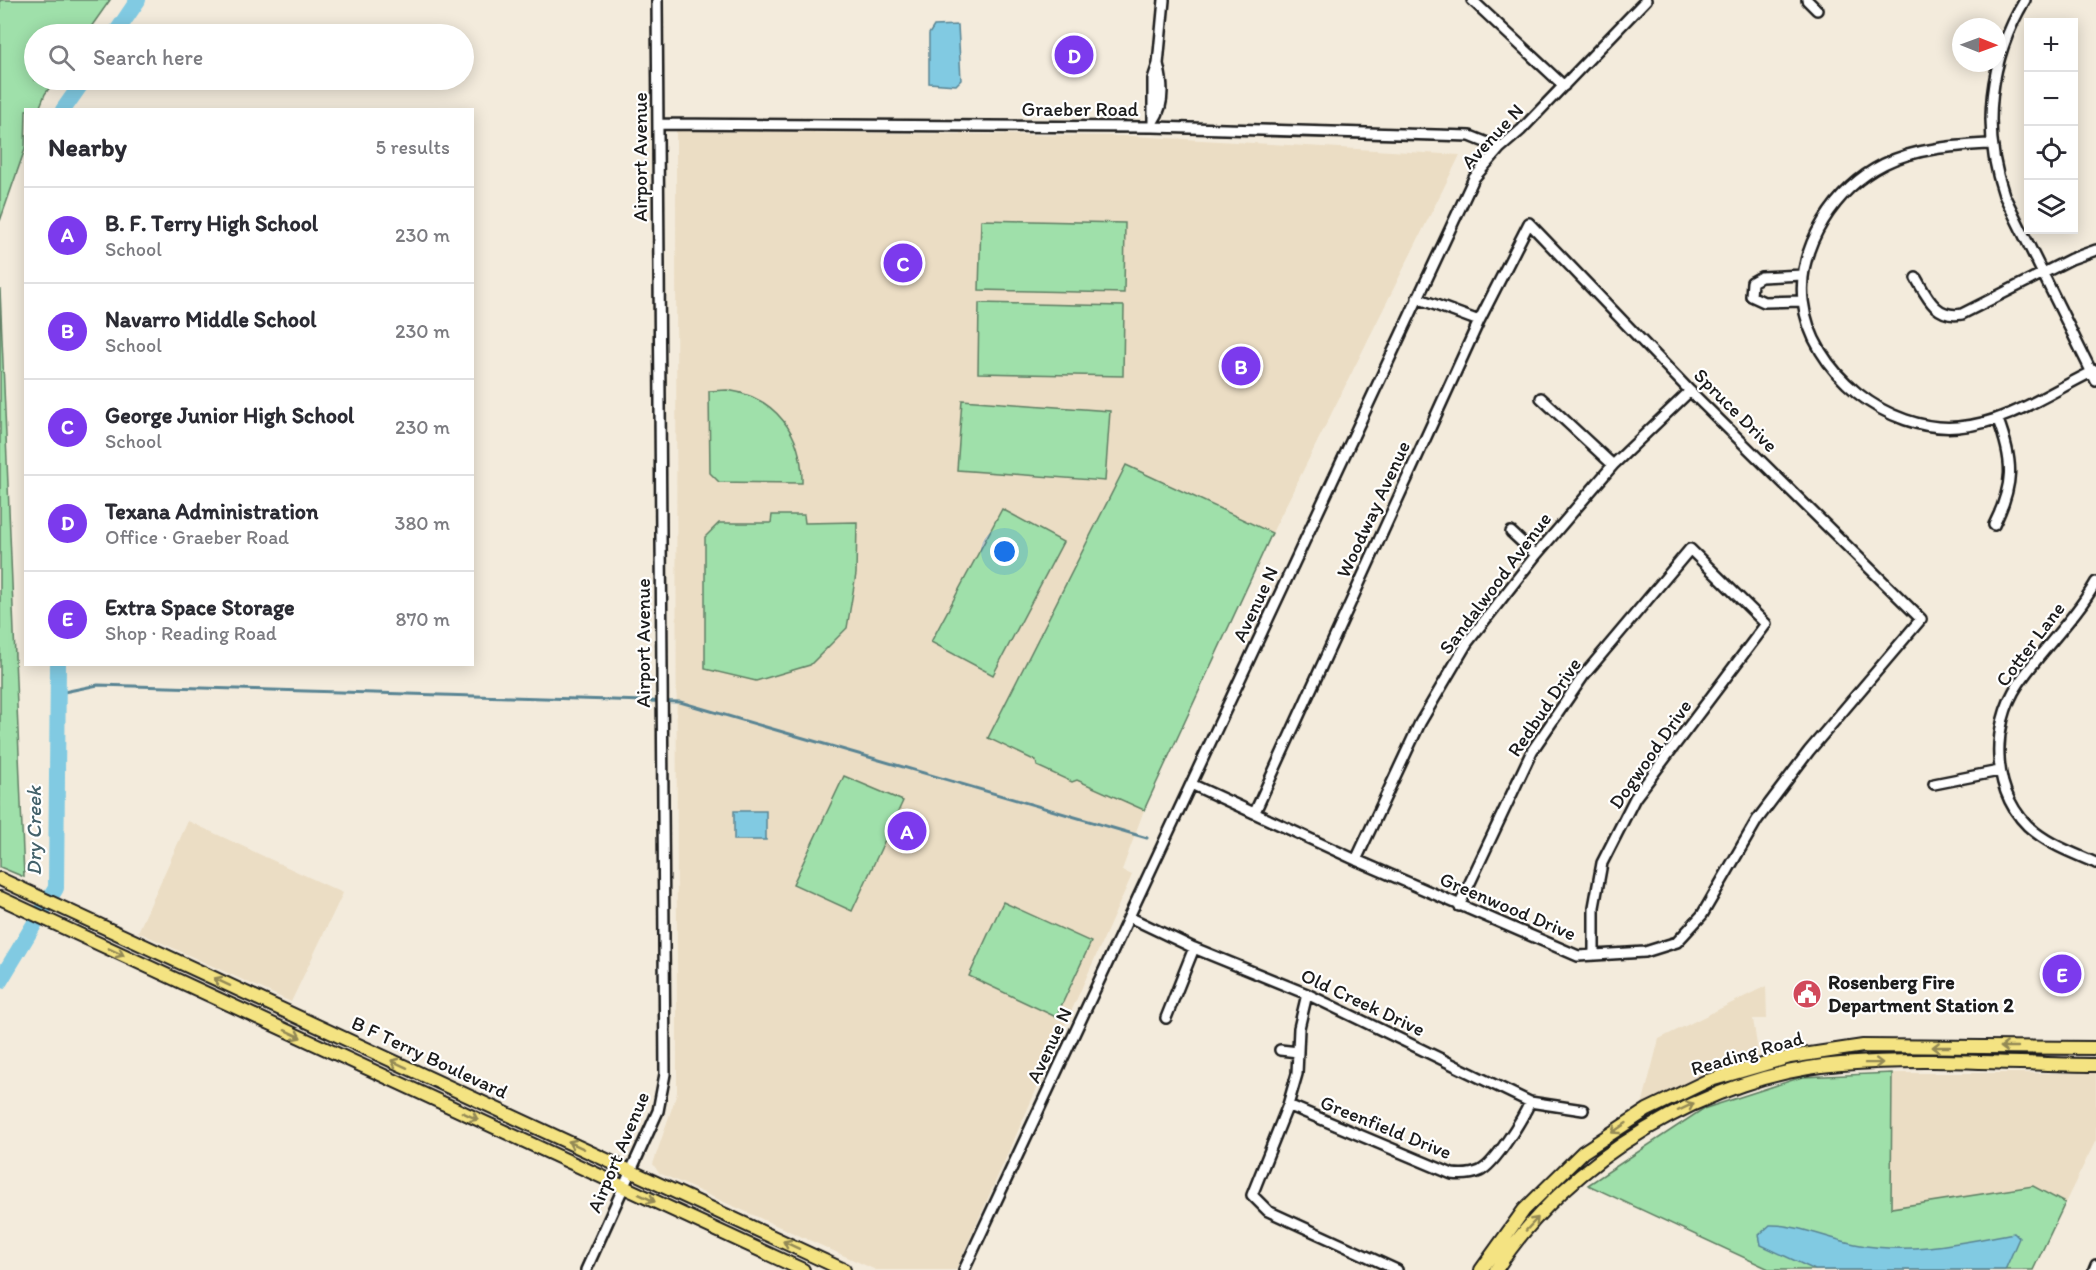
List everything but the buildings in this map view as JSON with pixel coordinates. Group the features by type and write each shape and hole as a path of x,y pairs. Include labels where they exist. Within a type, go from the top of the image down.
{"main road":[{"name":"B F Terry Boulevard","path":"0,879 844,1270"},
{"name":"B F Terry Boulevard","path":"0,898 803,1270"},
{"name":"Reading Road","path":"1481,1270 1524,1210 1583,1152 1647,1110 1707,1081 1790,1057 1863,1046 2096,1048"},
{"path":"1919,1047 1919,1062"},
{"path":"2055,1047 2055,1064"},
{"name":"Reading Road","path":"1496,1270 1523,1234 1573,1182 1647,1127 1688,1106 1749,1082 1792,1070 1840,1064 1919,1062 2096,1065"}],"street":[{"name":"Airport Avenue","path":"586,1270 658,1111 665,1074 657,0"},
{"path":"1154,124 1161,110 1161,79 1158,64 1164,0"},
{"path":"1472,0 1564,86"},
{"name":"Avenue N","path":"964,1270 1474,178 1500,148 1521,130 1646,0"},
{"path":"1807,0 1817,10"},
{"path":"1990,144 1923,151 1897,158 1863,177 1842,196 1827,215 1813,239 1803,275 1803,301 1817,344 1830,363 1858,393 1877,407 1916,424 1937,428 1959,427 1998,420 2095,375 2004,195 1990,144 1994,78 2007,36 2025,0"},
{"name":"Graeber Road","path":"658,124 1154,124 1470,136 1500,148"},
{"name":"Woodway Avenue","path":"1254,812 1479,321 1529,223"},
{"name":"Spruce Drive","path":"1529,223 1690,391 1921,619"},
{"path":"1916,278 1933,307 1952,316 1962,314 2042,273 2096,250"},
{"path":"1803,275 1761,277 1752,282 1750,290 1751,296 1764,302 1803,301"},
{"path":"1417,298 1479,321"},
{"name":"Sandalwood Avenue","path":"1356,860 1420,723 1467,643 1536,555 1612,465 1690,391"},
{"path":"1541,398 1612,465"},
{"path":"1994,525 2004,505 2011,470 2006,442 1998,420"},
{"path":"1511,532 1536,555"},
{"name":"Dogwood Drive","path":"1594,954 1594,907 1602,863 1635,798 1766,624 1690,549"},
{"name":"Redbud Drive","path":"1459,906 1532,751 1584,675 1634,620 1690,549"},
{"name":"Cotter Lane","path":"2096,582 2070,621 2019,683 2005,709 1999,731 1999,771 2020,816 2034,832 2055,845 2096,864"},
{"name":"Greenwood Drive","path":"1191,784 1459,906 1578,956 1645,952 1677,942 1702,915 1757,820 1809,751 1921,619"},
{"path":"1934,784 1999,771"},
{"name":"Old Creek Drive","path":"1128,917 1194,948 1307,994 1530,1102 1583,1110"},
{"path":"1166,1018 1194,948"},
{"path":"1307,994 1299,1028 1297,1074 1288,1105 1252,1195 1268,1211 1397,1270"},
{"path":"1280,1050 1298,1052"},
{"name":"Greenfield Drive","path":"1288,1105 1452,1174 1482,1171 1520,1125 1530,1102"},
{"path":"2094,1270 2096,1265"}],"shaded area":[{"path":"676,131 1133,136 1460,155 1272,533 1144,810 1122,870 1132,875 956,1270 876,1270 659,1173 653,1164 677,1093"},
{"path":"188,821 343,893 291,1002 138,932"},
{"path":"1766,986 1767,1019 1753,1019 1759,1058 1642,1105 1659,1039"},
{"path":"1892,1073 2096,1073 2096,1140 2065,1203 2033,1186 1891,1209"}],"green space":[{"path":"0,0 110,0 93,24 24,24 24,90 48,90 39,108 24,108 24,152 0,221"},
{"path":"981,220 1125,223 1124,293 979,290"},
{"path":"0,289 24,877 0,867"},
{"path":"979,303 1124,306 1123,376 978,373"},
{"path":"727,390 760,401 783,421 798,449 802,483 719,482 710,473 709,391"},
{"path":"962,400 1110,411 1105,481 957,470"},
{"path":"1126,465 1272,533 1144,810 1077,780 1072,782 1037,766 1036,761 988,738"},
{"path":"1002,509 1063,542 993,675 931,642"},
{"path":"772,515 804,515 805,523 857,522 856,574 847,628 810,665 756,681 705,669 705,537 719,523 771,523"},
{"path":"844,776 903,801 852,911 793,884"},
{"path":"1003,902 1091,942 1056,1017 969,976"},
{"path":"1892,1073 1891,1208 2033,1186 2065,1203 2033,1270 1771,1270 1588,1185 1703,1109 1802,1077"}],"water":[{"path":"958,25 961,80 956,85 929,83 929,34 934,26"},
{"path":"734,811 766,811 766,840 734,840"},
{"path":"1770,1225 1801,1229 1855,1244 1875,1247 1935,1246 2014,1233 2019,1238 2005,1270 1815,1270 1761,1245 1759,1235"}],"waterway":[{"name":"Dry Creek","path":"122,24 138,0"},
{"name":"Dry Creek","path":"64,108 77,90"},
{"name":"Dry Creek","path":"0,981 56,888 58,666"},
{"path":"59,693 98,685 680,702 1147,838"}],"place":[{"name":"Texana Administration","path":"1074,55"},
{"name":"George Junior High School","path":"903,263"},
{"name":"Navarro Middle School","path":"1241,366"},
{"name":"B. F. Terry High School","path":"907,831"},
{"name":"Extra Space Storage","path":"2062,974"},
{"name":"Rosenberg Fire Department Station 2","path":"1807,994"}]}
